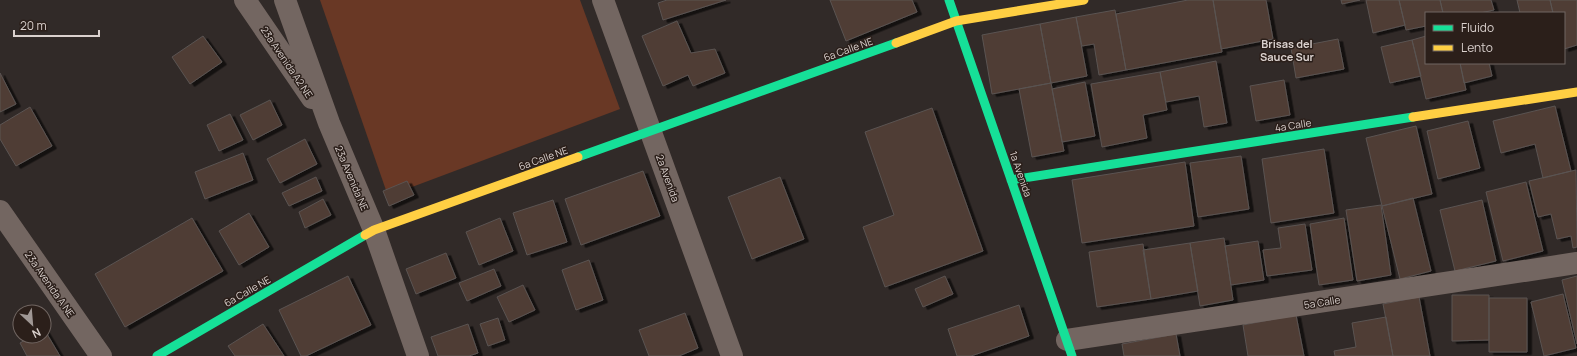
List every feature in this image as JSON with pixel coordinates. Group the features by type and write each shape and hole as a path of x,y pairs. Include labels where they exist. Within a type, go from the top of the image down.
{"street":[{"name":"23a Avenida A2 NE","path":"245,0 329,124"},
{"name":"23a Avenida NE","path":"285,0 329,124 374,230 418,356"},
{"name":"2a Avenida","path":"603,0 732,356"},
{"name":"1a Avenida","path":"949,0 1069,348"},
{"name":"6a Calle NE","path":"156,356 374,230 651,132 956,21 1084,0"},
{"name":"4a Calle","path":"1011,180 1577,92"},
{"name":"23a Avenida A NE","path":"0,212 100,356"},
{"name":"5a Calle","path":"1069,348 1577,263"}],"shaded area":[{"path":"320,0 580,0 620,109 388,196"}],"building":[{"path":"667,0 726,0 663,20 658,3"},
{"path":"830,0 912,0 917,12 846,41"},
{"path":"1188,0 1213,0 1222,52 1126,70 1116,14"},
{"path":"1213,0 1266,0 1273,39 1221,49"},
{"path":"1341,0 1360,0 1342,4"},
{"path":"1366,0 1399,0 1405,25 1373,33"},
{"path":"1399,0 1440,0 1443,12 1425,12 1425,26 1406,30"},
{"path":"1440,0 1491,0 1494,10 1485,12 1443,12"},
{"path":"1517,0 1550,0 1553,12 1520,12"},
{"path":"1550,0 1577,0 1577,45 1565,49 1565,12 1553,12"},
{"path":"1115,10 1126,70 1099,75 1094,44 1082,46 1076,17"},
{"path":"1076,17 1087,76 1051,83 1040,24"},
{"path":"677,21 691,53 715,49 725,73 693,86 688,75 663,86 642,36"},
{"path":"1040,24 1051,83 992,94 982,35"},
{"path":"203,36 222,62 190,84 172,57"},
{"path":"1425,36 1425,64 1460,64 1466,90 1426,99 1412,40"},
{"path":"1338,39 1344,69 1296,78 1291,48"},
{"path":"1412,40 1421,76 1390,83 1381,47"},
{"path":"1216,61 1227,123 1204,127 1199,96 1166,102 1160,72"},
{"path":"1460,64 1489,64 1492,76 1464,83"},
{"path":"1160,72 1167,110 1143,115 1147,138 1102,147 1091,84"},
{"path":"0,73 16,104 0,112"},
{"path":"1284,80 1290,115 1256,121 1250,86"},
{"path":"1085,82 1095,136 1062,142 1052,89"},
{"path":"1051,83 1064,151 1032,157 1019,89"},
{"path":"270,100 282,125 253,140 240,115"},
{"path":"1555,106 1571,171 1543,178 1535,144 1501,153 1493,121"},
{"path":"30,107 52,146 16,166 0,139 0,125"},
{"path":"932,108 983,251 885,287 863,227 894,215 865,132"},
{"path":"230,114 243,140 219,151 207,125"},
{"path":"1468,121 1480,168 1438,179 1427,131"},
{"path":"1416,126 1432,194 1382,206 1366,138"},
{"path":"305,139 317,164 280,183 267,159"},
{"path":"1324,149 1334,213 1271,223 1262,159"},
{"path":"243,153 253,180 205,199 195,172"},
{"path":"1241,156 1249,209 1198,217 1190,163"},
{"path":"1185,162 1194,226 1082,243 1072,180"},
{"path":"1576,170 1577,247 1573,248 1571,236 1557,239 1551,214 1538,217 1529,181"},
{"path":"643,171 660,216 581,245 565,199"},
{"path":"316,177 322,191 289,206 282,193"},
{"path":"780,177 804,239 752,259 728,197"},
{"path":"407,181 414,195 389,206 383,191"},
{"path":"1526,182 1543,251 1503,261 1486,192"},
{"path":"1413,198 1431,271 1400,279 1382,206"},
{"path":"323,199 331,215 305,228 299,212"},
{"path":"553,200 567,242 527,255 513,213"},
{"path":"1482,200 1496,261 1455,271 1440,210"},
{"path":"1381,205 1391,275 1357,281 1346,210"},
{"path":"249,213 269,247 239,265 219,231"},
{"path":"192,218 223,271 125,327 95,274"},
{"path":"500,218 513,251 479,265 466,232"},
{"path":"1344,218 1353,280 1319,285 1310,224"},
{"path":"1305,224 1312,270 1267,276 1263,250 1281,248 1278,228"},
{"path":"1224,238 1233,300 1200,306 1190,243"},
{"path":"1258,241 1264,280 1231,285 1225,246"},
{"path":"1190,243 1198,291 1151,299 1143,250"},
{"path":"1143,244 1151,299 1097,307 1089,252"},
{"path":"446,253 456,278 416,294 406,269"},
{"path":"589,260 603,300 576,310 562,270"},
{"path":"494,269 501,286 467,301 459,283"},
{"path":"348,276 371,325 306,356 301,356 279,310"},
{"path":"945,276 953,294 923,307 915,289"},
{"path":"1577,276 1577,344 1562,280"},
{"path":"523,285 535,310 509,322 497,297"},
{"path":"1563,294 1576,348 1544,356 1531,302"},
{"path":"1452,295 1489,295 1489,340 1452,341"},
{"path":"1419,297 1430,356 1393,356 1383,304"},
{"path":"1489,298 1527,298 1527,352 1489,352"},
{"path":"1019,305 1029,336 971,356 957,356 948,329"},
{"path":"685,313 698,348 679,356 649,356 639,330"},
{"path":"1296,315 1304,356 1248,356 1243,325"},
{"path":"1386,317 1393,356 1335,356 1334,351 1356,347 1352,323"},
{"path":"498,318 505,340 488,346 480,324"},
{"path":"263,324 284,356 235,356 228,346"},
{"path":"468,324 478,353 469,356 438,356 431,337"},
{"path":"1176,334 1180,356 1124,356 1122,344"},
{"path":"52,342 60,356 27,356 21,344 52,344"}],"traffic: fast":[{"path":"949,0 1072,356"},
{"path":"578,157 896,43"},
{"path":"1011,180 1413,117"},
{"path":"157,356 365,235"}],"traffic: slow":[{"path":"896,43 956,21 1084,0"},
{"path":"1413,117 1577,92"},
{"path":"365,235 374,230 578,157"}],"district":[{"name":"Brisas del Sauce Sur","path":"1287,49"}]}
